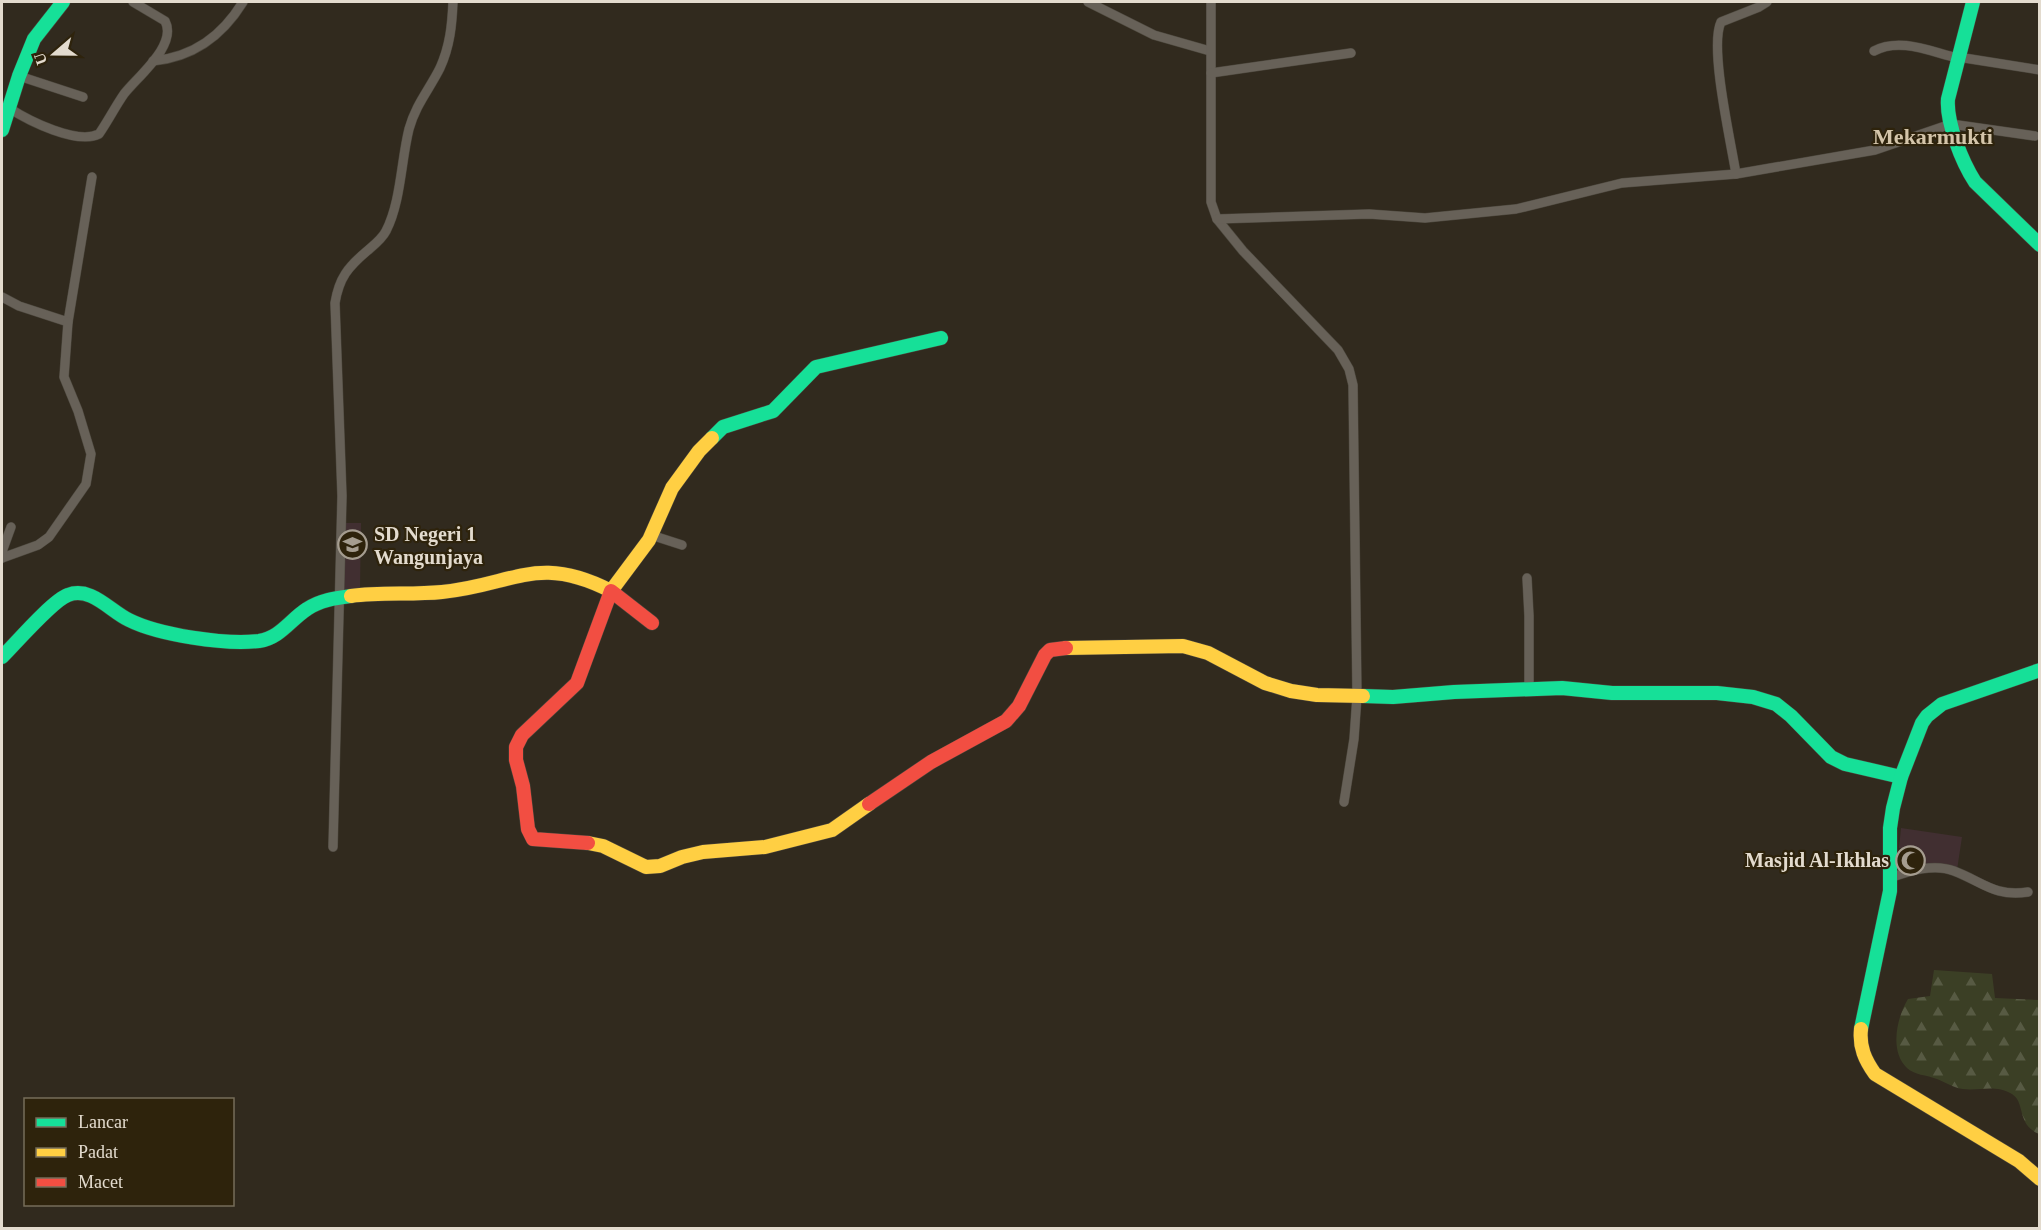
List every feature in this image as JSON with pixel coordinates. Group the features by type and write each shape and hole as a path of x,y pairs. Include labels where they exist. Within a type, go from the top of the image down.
{"main road":[{"path":"2,130 19,76 34,39 63,2"},
{"path":"1973,2 1948,99 1951,124 1968,171 1975,182 2040,245"},
{"path":"941,338 816,367 773,411 723,427 699,451 672,488 644,549 611,591 577,683 522,735 516,747 516,760 523,786 528,829 533,839 576,841 603,846 646,867 660,866 682,856 765,847 832,830 932,762 1006,721 1019,706 1045,656 1050,650 1056,648 1183,646 1208,653 1265,683 1291,691 1317,695 1404,696 1562,688 1612,693 1717,693 1754,697 1776,704 1831,757 1845,764 1901,777"},
{"path":"2,657 60,599 74,593 89,594 131,622 153,629 243,643 270,638 281,632 309,607 340,597 456,591 532,572 555,572 573,575 611,591 652,623"},
{"path":"2040,669 1948,702 1936,708 1922,723 1901,777 1893,808 1890,828 1888,907 1866,999 1860,1037 1864,1058 1875,1074 2019,1161 2040,1179"}],"street":[{"path":"9,108 45,127 75,135 94,136 103,128 129,87 153,61 165,42 167,26 165,21 133,2"},
{"path":"153,61 182,56 211,40 235,15 243,2"},
{"path":"333,848 342,496 336,295 344,274 385,234 392,218 410,128 421,97 439,70 446,52 451,33 453,2"},
{"path":"1088,2 1154,35 1210,51"},
{"path":"1211,2 1211,202 1217,219 1243,251 1338,350 1349,369 1353,385 1357,696 1344,802"},
{"path":"1736,174 1718,62 1717,30 1721,22 1767,2"},
{"path":"1874,51 1884,46 1904,46 1958,58 2040,70"},
{"path":"1211,74 1351,53"},
{"path":"19,76 83,97"},
{"path":"1217,219 1370,214 1425,218 1516,209 1622,183 1736,174 1875,150 1951,124 2035,136"},
{"path":"11,527 2,558 38,545 49,537 86,484 91,454 64,377 68,322 92,177"},
{"path":"2,297 27,309 68,322"},
{"path":"651,535 682,545"},
{"path":"1527,578 1530,643 1529,688"},
{"path":"1890,878 1922,868 1952,870 1990,889 2013,894 2028,892"}],"shaded area":[{"name":"SD Negeri 1 Wangunjaya","path":"345,523 361,523 360,590 343,590"},
{"path":"1901,828 1962,837 1957,870 1922,865 1923,851 1899,848"}],"green space":[{"path":"1934,970 1992,974 1995,998 2039,1000 2039,1134 2027,1125 2019,1103 2012,1094 2000,1089 1956,1087 1913,1072 1901,1061 1897,1034 1904,1006 1908,999 1930,996"}],"traffic: fast":[{"path":"2,130 19,76 34,39 63,2"},
{"path":"1973,2 1948,99 1952,130 1960,153 1975,182 2040,245"},
{"path":"712,438 723,427 773,411 816,367 941,338"},
{"path":"2,657 53,605 68,595 76,593 92,597 129,620 157,630 192,638 229,642 266,639 317,603 351,596"},
{"path":"1861,1029 1890,891 1890,828 1893,808 1901,777 1922,723 1942,704 2040,670"},
{"path":"1363,696 1393,697 1562,688 1612,693 1717,693 1753,697 1776,704 1831,757 1845,764 1901,777"}],"traffic: slow":[{"path":"351,596 442,592 544,573 564,574 611,591 649,540 672,488 699,451 712,438"},
{"path":"1066,648 1183,646 1208,653 1265,683 1291,691 1317,695 1363,696"},
{"path":"588,843 603,846 646,867 660,866 703,852 765,847 832,830 869,804"},
{"path":"1861,1029 1864,1053 1875,1074 2019,1161 2040,1179"}],"traffic: jam":[{"path":"588,843 533,839 528,829 523,786 516,760 516,747 522,735 577,683 611,591 652,623"},
{"path":"869,804 931,762 1006,721 1019,706 1045,655 1050,650 1066,648"}],"place":[{"name":"SD Negeri 1 Wangunjaya","path":"353,545"},
{"name":"Masjid Al-Ikhlas","path":"1910,860"}],"district":[{"name":"Mekarmukti","path":"1933,136"}]}
